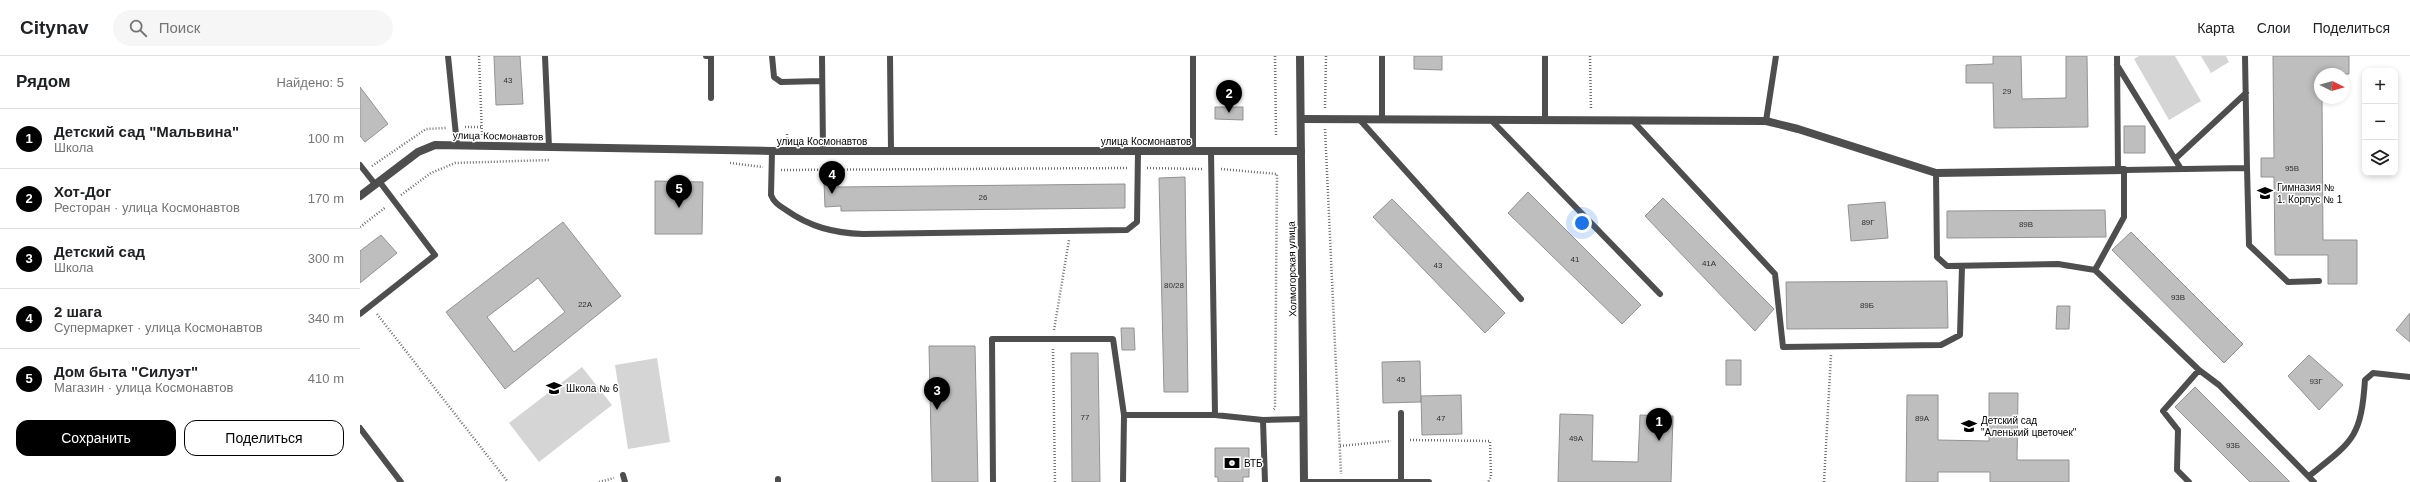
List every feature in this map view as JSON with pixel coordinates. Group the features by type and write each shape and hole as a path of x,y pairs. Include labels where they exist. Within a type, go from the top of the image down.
{"street":[{"name":"Холмогорская улица","path":"1300,56 1304,482"},
{"path":"1301,119 1766,121 1798,129 1936,173 2121,170"},
{"name":"улица Космонавтов","path":"360,196 426,147 457,145 772,151 1301,151"}],"lane":[{"path":"448,56 457,145"},
{"path":"545,56 549,147"},
{"path":"706,56 711,56 711,98"},
{"path":"772,56 774,77 781,82 822,81"},
{"path":"822,56 823,151"},
{"path":"890,56 891,150"},
{"path":"1193,56 1193,151"},
{"path":"1382,56 1382,119"},
{"path":"1545,56 1545,120"},
{"path":"1766,121 1776,56"},
{"path":"2095,270 2124,217 2117,56"},
{"path":"2245,56 2249,245 2288,282 2318,281"},
{"path":"2117,65 2181,169"},
{"path":"2175,159 2246,93"},
{"path":"1358,119 1520,299"},
{"path":"1491,120 1660,294"},
{"path":"1632,120 1775,274 1783,347 1831,345 1941,345 1960,335 1962,266"},
{"path":"772,151 771,195 774,201 801,220 817,228 844,233 1070,232 1126,230 1137,222 1138,150"},
{"path":"1211,151 1215,415"},
{"path":"360,165 394,200 435,254 360,314"},
{"path":"2121,170 2248,168"},
{"path":"1936,173 1937,257 1947,266 2058,264 2095,270 2199,370 2219,385 2314,482"},
{"path":"994,482 992,339 1113,339 1124,415 1123,482"},
{"path":"2189,482 2177,470 2178,430 2163,411 2199,370"},
{"path":"2309,476 2342,450 2355,434 2362,417 2365,380 2369,376 2373,373 2410,377"},
{"path":"1401,413 1401,481"},
{"path":"1124,415 1215,415 1263,420 1303,419"},
{"path":"1263,420 1265,482"},
{"path":"360,428 401,482"},
{"path":"623,475 625,482"},
{"path":"1304,482 1429,482"}],"path":[{"path":"479,56 482,135"},
{"path":"1275,56 1276,136"},
{"path":"1326,56 1325,119 1341,482"},
{"path":"1590,56 1591,120"},
{"path":"360,227 431,173 455,163 557,160"},
{"path":"726,163 755,164 772,170 1138,168 1212,169 1277,174 1275,408 1263,420"},
{"path":"1055,482 1053,339 1070,232"},
{"path":"371,306 508,482"},
{"path":"1824,482 1831,345"},
{"path":"1340,446 1401,440 1490,441 1491,477 1488,482"}],"shaded area":[{"path":"2139,56 2175,56 2201,101 2169,120 2134,59"},
{"path":"2201,56 2226,56 2229,62 2211,73"},
{"path":"657,358 670,442 628,449 615,365"},
{"path":"582,367 612,405 539,462 509,423"}],"building":[{"path":"494,56 520,56 523,104 496,105"},
{"path":"1414,56 1442,56 1442,70 1414,69"},
{"path":"1993,56 2021,56 2022,99 2066,98 2066,56 2087,56 2088,127 1994,128 1993,83 1966,83 1966,65 1993,64"},
{"path":"2273,56 2349,56 2349,68 2314,68 2314,104 2322,104 2323,240 2357,240 2357,284 2328,284 2328,255 2275,255 2274,177 2261,177 2261,158 2274,158"},
{"path":"360,87 388,124 365,142 360,136"},
{"path":"1215,107 1243,107 1243,120 1215,119"},
{"path":"2124,126 2145,126 2145,153 2124,153"},
{"path":"1185,177 1188,392 1164,392 1159,178"},
{"path":"655,181 703,182 702,234 655,234"},
{"path":"824,182 838,182 838,187 1125,184 1125,208 841,211 841,206 825,207"},
{"path":"1528,192 1641,305 1622,324 1508,213"},
{"path":"1663,198 1774,309 1755,331 1645,216"},
{"path":"1392,199 1505,313 1485,333 1373,217"},
{"path":"1885,202 1888,238 1851,241 1848,205"},
{"path":"2105,210 2106,237 1947,238 1947,211"},
{"path":"563,222 621,296 505,389 446,312","holes":["538,278 565,312 514,352 487,317"]},
{"path":"2131,232 2243,344 2224,363 2112,250"},
{"path":"381,235 397,253 360,283 360,251"},
{"path":"1947,281 1948,328 1787,329 1786,282"},
{"path":"2057,306 2070,306 2069,329 2056,329"},
{"path":"2410,313 2410,342 2396,330"},
{"path":"1121,328 1134,328 1135,350 1122,350"},
{"path":"929,346 975,346 978,482 932,482"},
{"path":"1071,353 1098,353 1100,482 1072,482"},
{"path":"2309,355 2343,385 2319,410 2288,376"},
{"path":"1726,360 1741,360 1741,385 1726,385"},
{"path":"1420,361 1421,402 1383,403 1382,362"},
{"path":"2195,387 2290,482 2250,482 2175,407"},
{"path":"1989,393 2018,393 2017,460 2069,460 2069,482 1990,482 1990,472 1938,472 1938,482 1906,482 1907,395 1938,395 1938,440 1989,441"},
{"path":"1461,395 1462,434 1422,435 1421,396"},
{"path":"1560,414 1593,415 1592,461 1638,462 1640,415 1673,416 1671,482 1558,482"},
{"name":"ВТБ","path":"1215,448 1249,448 1249,477 1243,477 1243,482 1218,482 1218,477 1215,477"}],"place":[{"name":"Хот-Дог","path":"1229,113"},
{"name":"Гимназия № 1. Корпус № 1","path":"2265,193"},
{"name":"2 шага","path":"832,194"},
{"name":"Дом быта \"Силуэт\"","path":"679,208"},
{"name":"Школа № 6","path":"554,388"},
{"name":"Детский сад","path":"937,410"},
{"name":"Детский сад \"Аленький цветочек\"","path":"1969,426"},
{"name":"Детский сад \"Мальвина\"","path":"1659,441"},
{"name":"ВТБ","path":"1232,463"}]}
